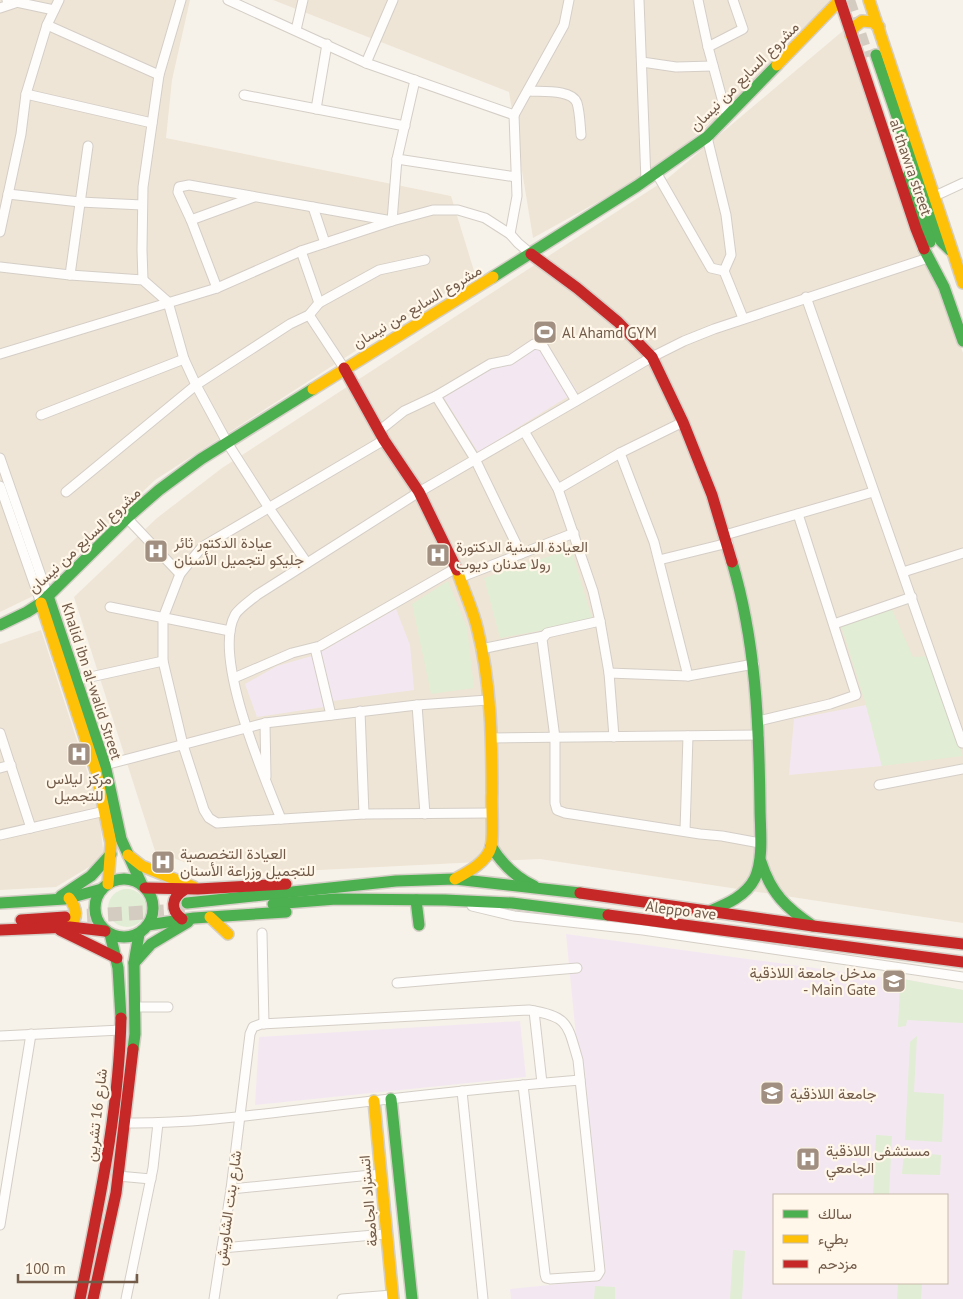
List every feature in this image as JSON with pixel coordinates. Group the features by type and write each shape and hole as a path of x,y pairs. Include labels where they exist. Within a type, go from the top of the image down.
{"main road":[{"name":"al thawra street","path":"840,0 916,229 928,258 944,287 963,341"},
{"name":"مشروع السابع من نيسان","path":"0,625 27,612 44,600 126,518 199,461 344,368 531,254 657,174 707,137 840,0"},
{"name":"al thawra street","path":"869,0 957,256 963,283"},
{"path":"852,35 853,28 862,21 873,22 879,26"},
{"path":"928,258 930,249 929,238 872,56 936,231 941,241 957,256"},
{"path":"531,254 578,288 618,322 652,357 684,422 727,539 747,621 754,664 759,734 760,858 758,873 744,893 731,903 710,911"},
{"path":"344,368 381,436 419,492 458,573 471,606 481,649 492,738 491,846 488,853 476,866 455,879"},
{"path":"44,600 96,771 105,811 111,843 111,854 105,886 95,903 95,911 96,918 108,933"},
{"name":"Khalid ibn al-walid Street","path":"44,600 77,680 105,765 121,839 144,887"},
{"path":"491,846 510,871 538,887"},
{"path":"0,904 54,900 82,883 111,854"},
{"path":"128,855 142,866 202,889"},
{"path":"760,858 764,875 780,902 813,926"},
{"name":"Aleppo ave","path":"396,881 455,879 538,887 813,926 963,944"},
{"path":"54,900 67,913 108,933 123,938 139,934 152,919 154,907 150,894 144,887 134,881 117,880 86,895 67,913 55,927"},
{"path":"144,887 184,890 363,880 396,881"},
{"path":"148,925 188,912 396,881"},
{"path":"184,890 178,892 172,904 177,916 188,912 336,899 394,899"},
{"path":"188,912 210,917 352,906 394,899"},
{"name":"Aleppo ave","path":"394,899 512,903 963,962"},
{"path":"416,900 419,925"},
{"path":"0,912 67,913"},
{"path":"134,963 153,941 188,912"},
{"path":"0,921 67,913"},
{"path":"210,917 228,934"},
{"path":"0,930 55,927 117,958"},
{"name":"شارع 16 تشرين","path":"80,1299 101,1189 114,1099 121,1030 117,958 108,933"},
{"name":"شارع 16 تشرين","path":"93,1299 116,1193 125,1122 134,1042 134,963 139,934"},
{"path":"391,1099 412,1299"},
{"name":"اتستراد الجامعة","path":"374,1101 392,1297"},
{"path":"101,1189 116,1193"}],"street":[{"path":"0,232 21,134 26,94 47,25 59,0"},
{"path":"143,280 143,187 159,75 181,0"},
{"path":"228,0 366,63 514,115"},
{"path":"296,30 303,0"},
{"path":"366,63 393,0"},
{"path":"510,234 516,196 514,115 564,25 569,0"},
{"path":"638,0 646,181"},
{"path":"698,0 708,47 727,117"},
{"path":"708,47 743,30 732,0"},
{"path":"0,8 11,1 54,10"},
{"path":"47,25 159,75"},
{"path":"316,109 326,44"},
{"path":"642,62 676,67 713,66"},
{"path":"392,221 398,159 416,80"},
{"path":"528,91 563,93 571,96 576,102 581,135"},
{"path":"26,94 152,123"},
{"path":"244,95 405,126"},
{"path":"707,137 726,215 731,255 724,271 743,318"},
{"path":"70,275 88,146"},
{"path":"398,159 516,177"},
{"path":"657,174 711,268 724,271"},
{"path":"935,196 963,183"},
{"path":"217,288 191,220 178,192 179,187 184,184 392,221"},
{"path":"8,194 80,202 142,206"},
{"path":"191,220 254,196"},
{"path":"313,207 325,243"},
{"path":"0,354 217,288 301,251 392,221 433,210 458,210 485,218 510,234 531,254"},
{"path":"301,251 319,303"},
{"path":"281,819 245,728 234,678 230,653 230,631 236,613 257,595 419,492 652,357 684,341 743,318 928,258"},
{"path":"66,492 196,385 290,324 310,314 319,303 379,270 425,260"},
{"path":"0,267 70,275 143,280 168,302 184,360 196,385 228,444 307,563"},
{"path":"806,297 962,743"},
{"path":"310,314 344,368"},
{"path":"491,813 364,814 222,824 213,821 204,810 183,745 163,661 163,618 180,574 202,547 269,508 381,436 404,411 436,396 490,364 510,360 534,344 539,344 543,346 576,401"},
{"path":"41,415 184,360"},
{"path":"436,396 475,459 521,554"},
{"path":"558,488 620,453 684,422"},
{"path":"524,431 558,488 593,591 609,673 614,736"},
{"path":"620,453 654,542 688,676"},
{"name":"Khalid ibn al-walid Street","path":"0,458 44,600"},
{"name":"Khalid ibn al-walid Street","path":"0,486 44,600"},
{"path":"659,560 798,514 873,492"},
{"path":"758,721 830,704 856,695 798,514"},
{"path":"126,518 180,574"},
{"path":"234,678 292,654 320,646 458,573 521,554 574,533"},
{"path":"903,572 963,553"},
{"path":"834,624 912,597"},
{"path":"110,607 230,631"},
{"path":"481,649 544,636 547,633 600,621"},
{"path":"544,636 542,643 555,738 555,803 557,810 565,813 760,843"},
{"path":"315,648 331,715"},
{"path":"77,680 163,661"},
{"path":"609,673 688,676 754,664"},
{"path":"105,765 265,723 417,705 488,700"},
{"path":"417,705 425,814"},
{"path":"360,711 364,814"},
{"path":"265,723 266,782"},
{"path":"0,733 31,828"},
{"path":"492,738 759,734"},
{"path":"685,831 688,736"},
{"path":"0,768 11,765"},
{"path":"879,785 963,769"},
{"path":"0,834 105,811"},
{"path":"445,900 514,916 643,930 963,977"},
{"path":"262,933 264,1024 534,1011 563,1021 568,1027 578,1060 600,1270 597,1276 546,1278 523,1085"},
{"path":"398,983 577,968"},
{"path":"134,1008 168,1007"},
{"path":"534,1011 542,1083"},
{"name":"شارع بنت الشاويش","path":"214,1299 241,1116 250,1034 253,1027 264,1024"},
{"path":"0,1036 121,1030"},
{"path":"0,1225 31,1034"},
{"path":"125,1122 158,1123 241,1116 462,1091 580,1080"},
{"path":"462,1091 483,1299"},
{"path":"126,1299 151,1179 158,1123"},
{"path":"231,1189 381,1174"},
{"path":"118,1176 151,1179"},
{"path":"222,1248 386,1234"},
{"path":"342,1299 392,1297"}],"shaded area":[{"path":"0,0 190,0 172,80 166,138 451,196 475,274 155,480 31,597 0,612"},
{"path":"273,0 837,0 840,8 659,168 533,238 509,92"},
{"path":"851,24 963,353 963,923 540,859 218,875 155,851 74,597 157,518 222,468 667,179"},
{"path":"541,334 577,391 478,452 442,395"},
{"path":"396,609 410,645 414,690 332,701 321,652"},
{"path":"41,630 98,805 104,858 56,887 0,890 0,644"},
{"path":"312,656 324,707 257,717 245,684 277,666"},
{"path":"866,705 882,766 789,775 794,719"},
{"name":"جامعة اللاذقية","path":"566,934 887,978 887,982 902,983 903,979 963,990 963,1299 511,1299 510,1289 598,1280 595,1231"},
{"path":"520,1021 526,1077 255,1105 259,1037"}],"green space":[{"path":"571,549 593,621 500,638 484,578"},
{"path":"448,581 467,627 474,688 431,694 412,604"},
{"path":"891,607 913,657 928,656 963,756 882,766 866,705 840,622"},
{"path":"127,889 141,894 146,908 141,922 127,927 113,922 108,908 113,894"},
{"path":"903,979 963,990 963,1023 907,1020 906,1026 898,1027 900,983 902,983"},
{"path":"917,1036 914,1092 944,1094 942,1142 905,1140 910,1042"},
{"path":"876,1135 892,1136 889,1194 873,1194"},
{"path":"904,1152 941,1155 940,1175 902,1174"},
{"path":"733,1250 745,1251 742,1299 730,1299"},
{"path":"898,1284 922,1284 921,1299 897,1299"},
{"path":"595,1286 615,1287 615,1299 594,1299"}],"tunnel":[{"path":"849,0 868,57"},
{"path":"66,917 188,910"}],"traffic: fast":[{"path":"876,55 936,231 941,241 950,250"},
{"path":"493,277 637,186 707,137 777,65"},
{"path":"908,176 930,242"},
{"path":"924,249 944,287 963,341"},
{"path":"0,625 41,603 128,517 159,490 201,459 313,389"},
{"path":"710,911 729,902 747,890 758,870 761,852 759,745 755,683 746,622 732,562"},
{"path":"48,596 105,765 121,839 142,885"},
{"path":"491,846 510,869 534,886"},
{"path":"61,896 91,876 111,854"},
{"path":"761,862 770,883 781,899 795,913 813,926"},
{"path":"118,879 130,879 145,887 153,902 153,908 153,914 145,929 130,937 118,937 103,929 95,914 95,902 103,887 118,879"},
{"path":"187,903 396,881 455,879 580,893"},
{"path":"0,903 65,899 102,889"},
{"path":"273,904 336,899 445,900 512,903 608,915"},
{"path":"416,900 419,925"},
{"path":"148,925 194,918 286,912"},
{"path":"134,963 151,944 188,922"},
{"path":"110,934 118,968 121,1018"},
{"path":"133,1049 135,1034 134,963 139,934"},
{"path":"391,1099 412,1299"}],"traffic: slow":[{"path":"777,65 840,0"},
{"path":"869,0 963,283"},
{"path":"851,35 853,28 862,21 873,22 879,27"},
{"path":"313,389 493,277"},
{"path":"455,879 476,866 486,857 492,842 491,731 488,689 482,648 475,620 457,570"},
{"path":"41,603 96,771 111,843 108,884"},
{"path":"128,855 142,866 194,887"},
{"path":"69,898 76,912 70,927"},
{"path":"210,917 228,934"},
{"path":"374,1101 393,1299"}],"traffic: jam":[{"path":"840,0 924,249"},
{"path":"531,254 577,288 618,322 652,357 683,422 712,495 732,562"},
{"path":"344,368 384,440 419,492 457,570"},
{"path":"145,888 198,889 286,884"},
{"path":"182,919 175,912 174,900 184,890"},
{"path":"580,893 813,926 963,944"},
{"path":"608,915 963,962"},
{"path":"21,920 65,917"},
{"path":"0,930 70,927 105,931"},
{"path":"60,930 117,958"},
{"path":"80,1299 112,1124 121,1018"},
{"path":"93,1299 116,1193 133,1049"}],"place":[{"name":"Al Ahamd GYM","path":"545,332"},
{"name":"عيادة الدكتور ثائر جليكو لتجميل الأسنان","path":"156,551"},
{"name":"العيادة السنية الدكتورة رولا عدنان ديوب","path":"438,555"},
{"name":"مركز ليلاس للتجميل","path":"79,754"},
{"name":"العيادة التخصصية للتجميل وزراعة الأسنان","path":"163,862"},
{"name":"مدخل جامعة اللاذقية - Main Gate","path":"894,981"},
{"name":"جامعة اللاذقية","path":"772,1093"},
{"name":"مستشفى اللاذقية الجامعي","path":"808,1159"}]}
